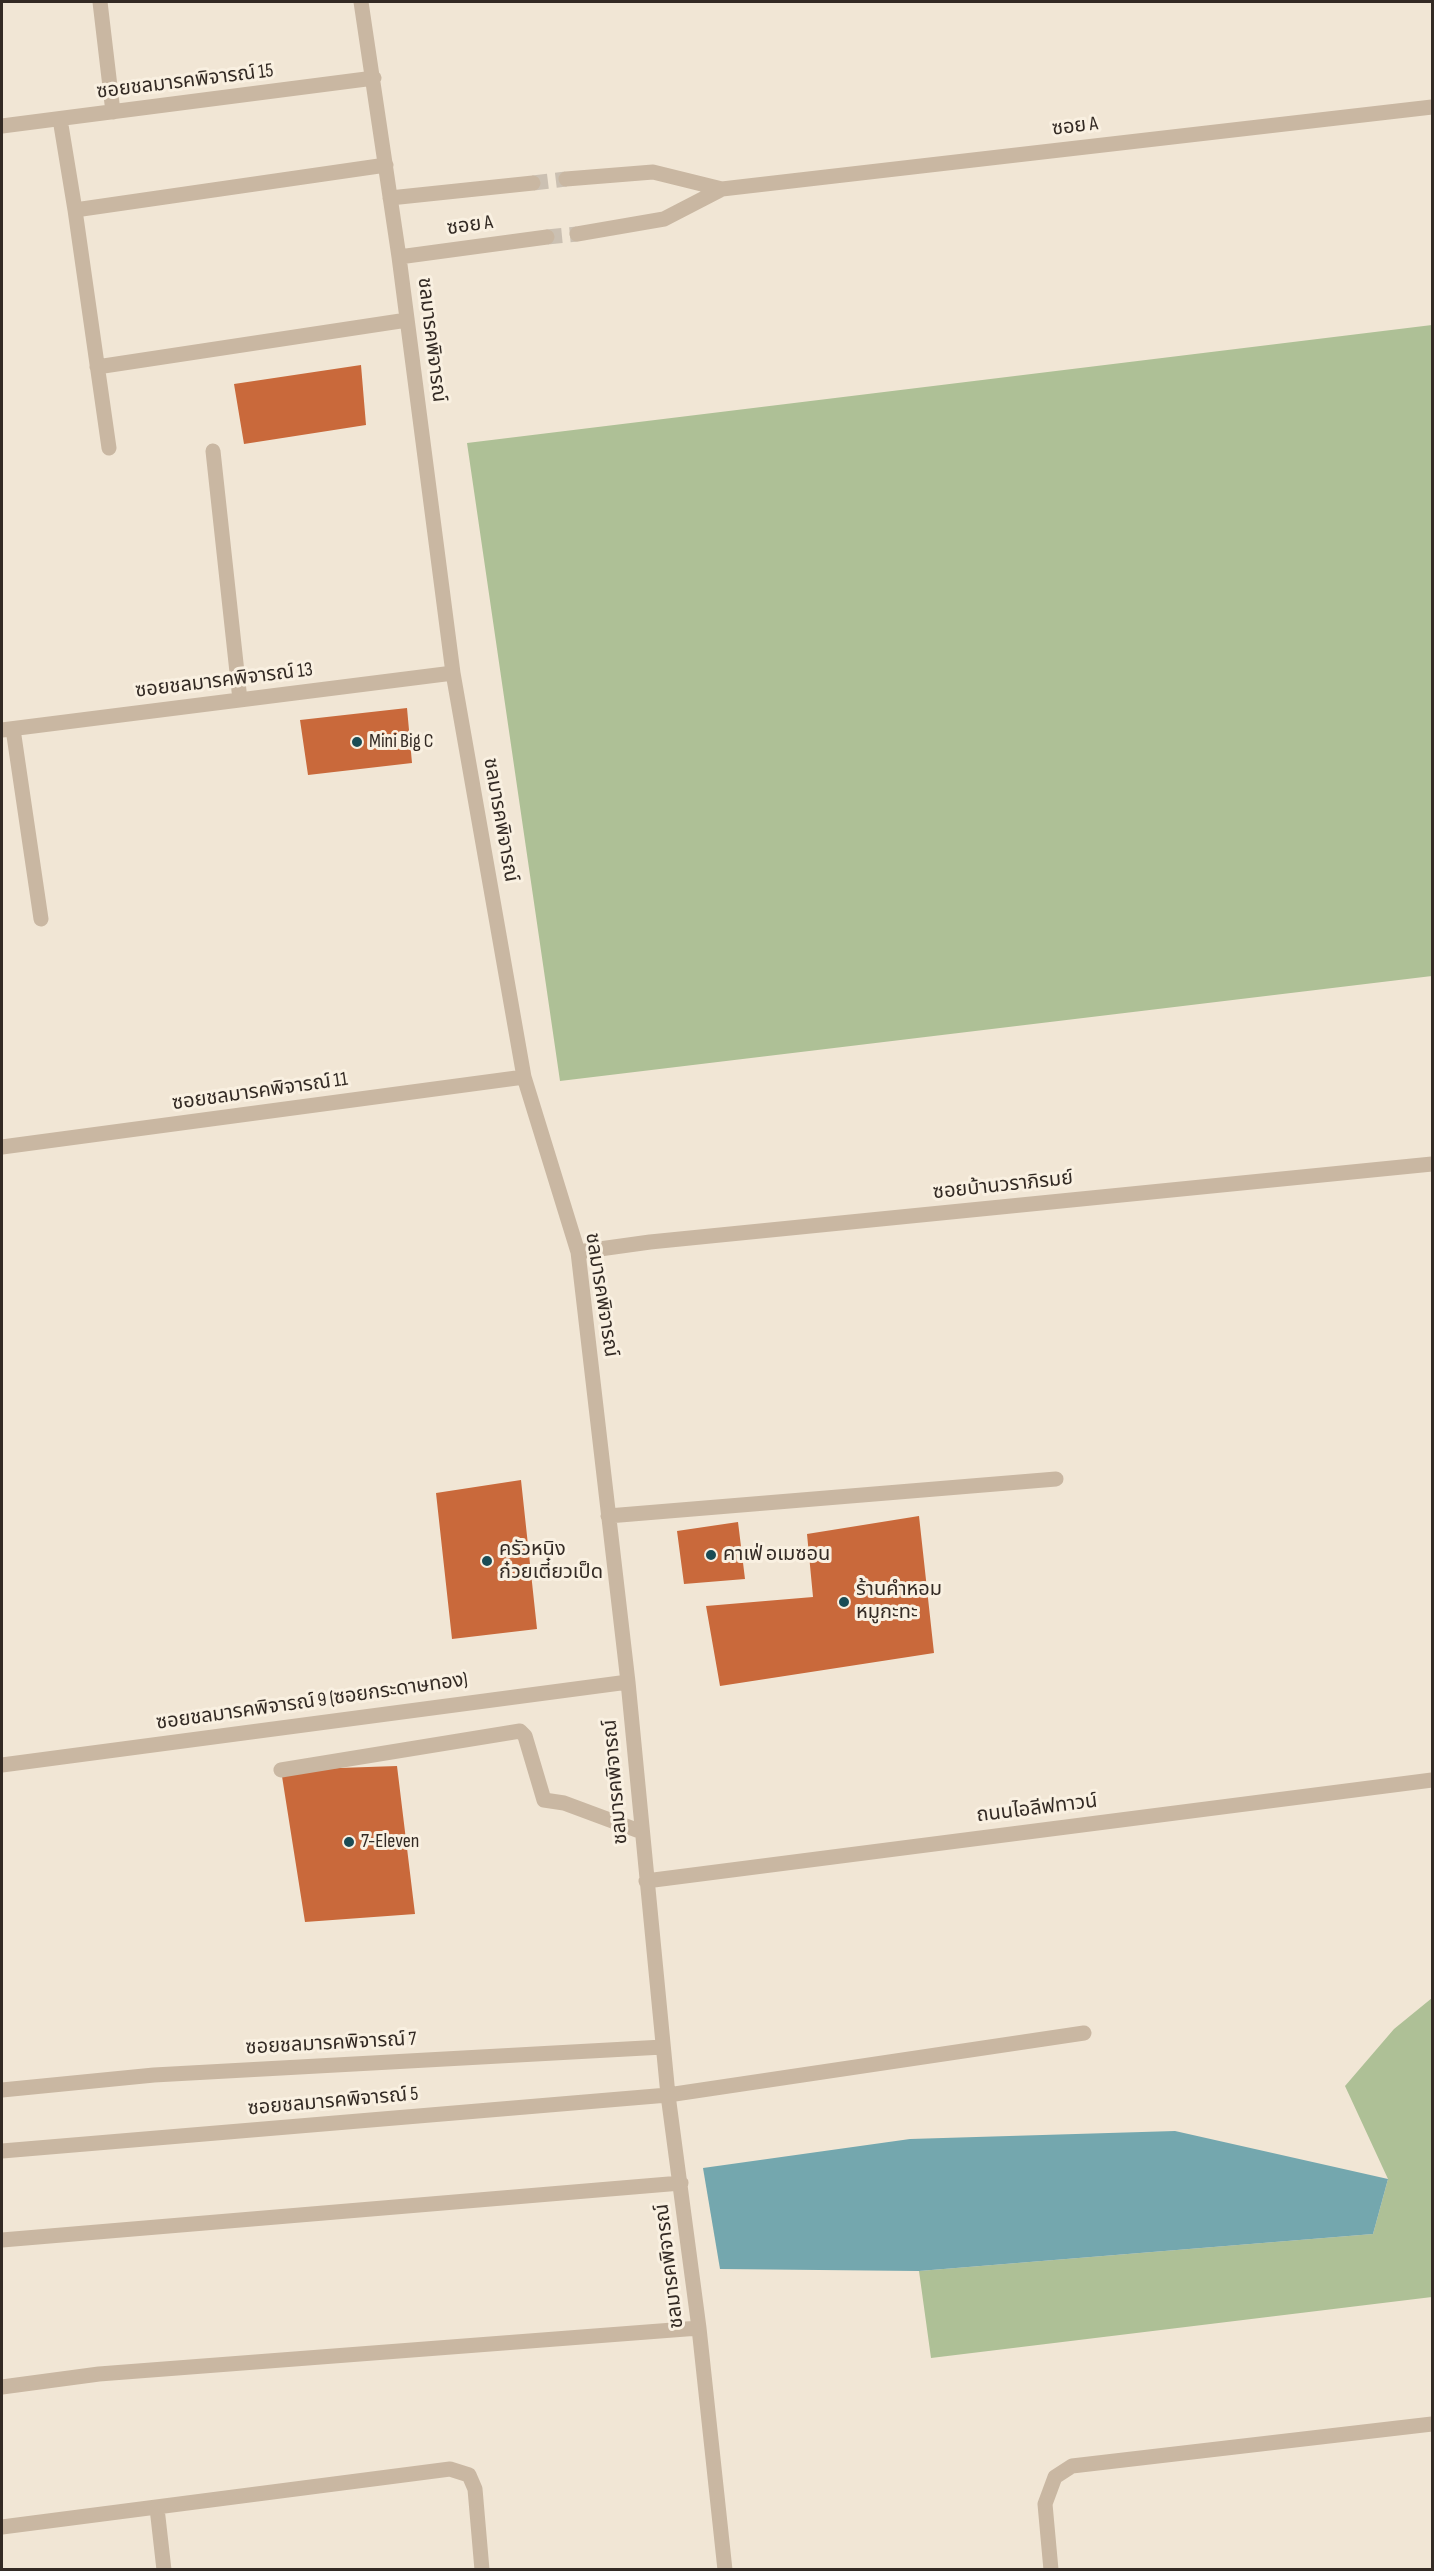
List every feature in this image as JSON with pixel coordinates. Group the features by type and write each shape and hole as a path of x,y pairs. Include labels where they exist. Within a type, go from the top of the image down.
{"street":[{"path":"100,2 113,112"},
{"name":"ชลมารคพิจารณ์","path":"361,2 399,257 453,673 524,1077 578,1252 628,1682 668,2095 699,2328 725,2570"},
{"name":"ซอยชลมารคพิจารณ์ 15","path":"2,126 374,78"},
{"name":"ซอย A","path":"567,179 653,172 722,189 1432,107"},
{"path":"60,119 109,448"},
{"path":"75,210 386,165"},
{"name":"ซอย A","path":"390,198 533,183"},
{"name":"ซอย A","path":"577,234 664,219 722,189"},
{"name":"ซอย A","path":"399,257 547,237"},
{"path":"98,367 407,320"},
{"path":"213,452 240,700"},
{"name":"ซอยชลมารคพิจารณ์ 13","path":"7,729 453,673"},
{"path":"7,729 42,919"},
{"name":"ซอยชลมารคพิจารณ์ 11","path":"2,1148 524,1077"},
{"name":"ซอยบ้านวราภิรมย์","path":"578,1252 650,1242 1432,1164"},
{"path":"608,1516 1056,1479"},
{"name":"ซอยชลมารคพิจารณ์ 9 (ซอยกระดาษทอง)","path":"2,1765 628,1682"},
{"path":"281,1770 520,1731 525,1736 544,1800 564,1803 642,1832"},
{"name":"ถนนไอลีฟทาวน์","path":"646,1881 1432,1780"},
{"name":"ซอยชลมารคพิจารณ์ 5","path":"2,2151 668,2095 1084,2033"},
{"name":"ซอยชลมารคพิจารณ์ 7","path":"2,2090 154,2074 663,2047"},
{"path":"2,2240 681,2183"},
{"path":"2,2387 99,2374 699,2328"},
{"path":"1051,2570 1045,2504 1055,2477 1072,2466 1432,2424"},
{"path":"2,2527 450,2469 468,2475 475,2489 482,2570"},
{"path":"157,2508 164,2570"}],"green space":[{"path":"1432,325 1432,976 560,1081 467,443"},
{"path":"1432,1998 1432,2297 931,2358 919,2271 1373,2234 1388,2179 1345,2086 1394,2029"}],"water":[{"path":"1175,2131 1388,2179 1373,2234 919,2271 720,2269 703,2168 910,2139"}],"building":[{"path":"361,365 366,425 244,444 234,384"},
{"name":"Mini Big C","path":"407,708 412,763 308,775 300,720"},
{"name":"ครัวหนิง ก๋วยเตี๋ยวเป็ด","path":"521,1480 537,1629 452,1639 436,1493"},
{"name":"ร้านคำหอม หมูกะทะ","path":"919,1516 934,1653 720,1686 706,1606 813,1597 807,1534"},
{"name":"คาเฟ่ อเมซอน","path":"738,1522 745,1579 684,1584 677,1531"},
{"name":"7-Eleven","path":"397,1766 415,1914 305,1922 281,1770"}],"tunnel":[{"path":"533,183 566,179"},
{"path":"547,237 577,234"}],"place":[{"name":"Mini Big C","path":"357,742"},
{"name":"คาเฟ่ อเมซอน","path":"711,1555"},
{"name":"ครัวหนิง ก๋วยเตี๋ยวเป็ด","path":"487,1561"},
{"name":"ร้านคำหอม หมูกะทะ","path":"844,1602"},
{"name":"7-Eleven","path":"349,1842"}]}
